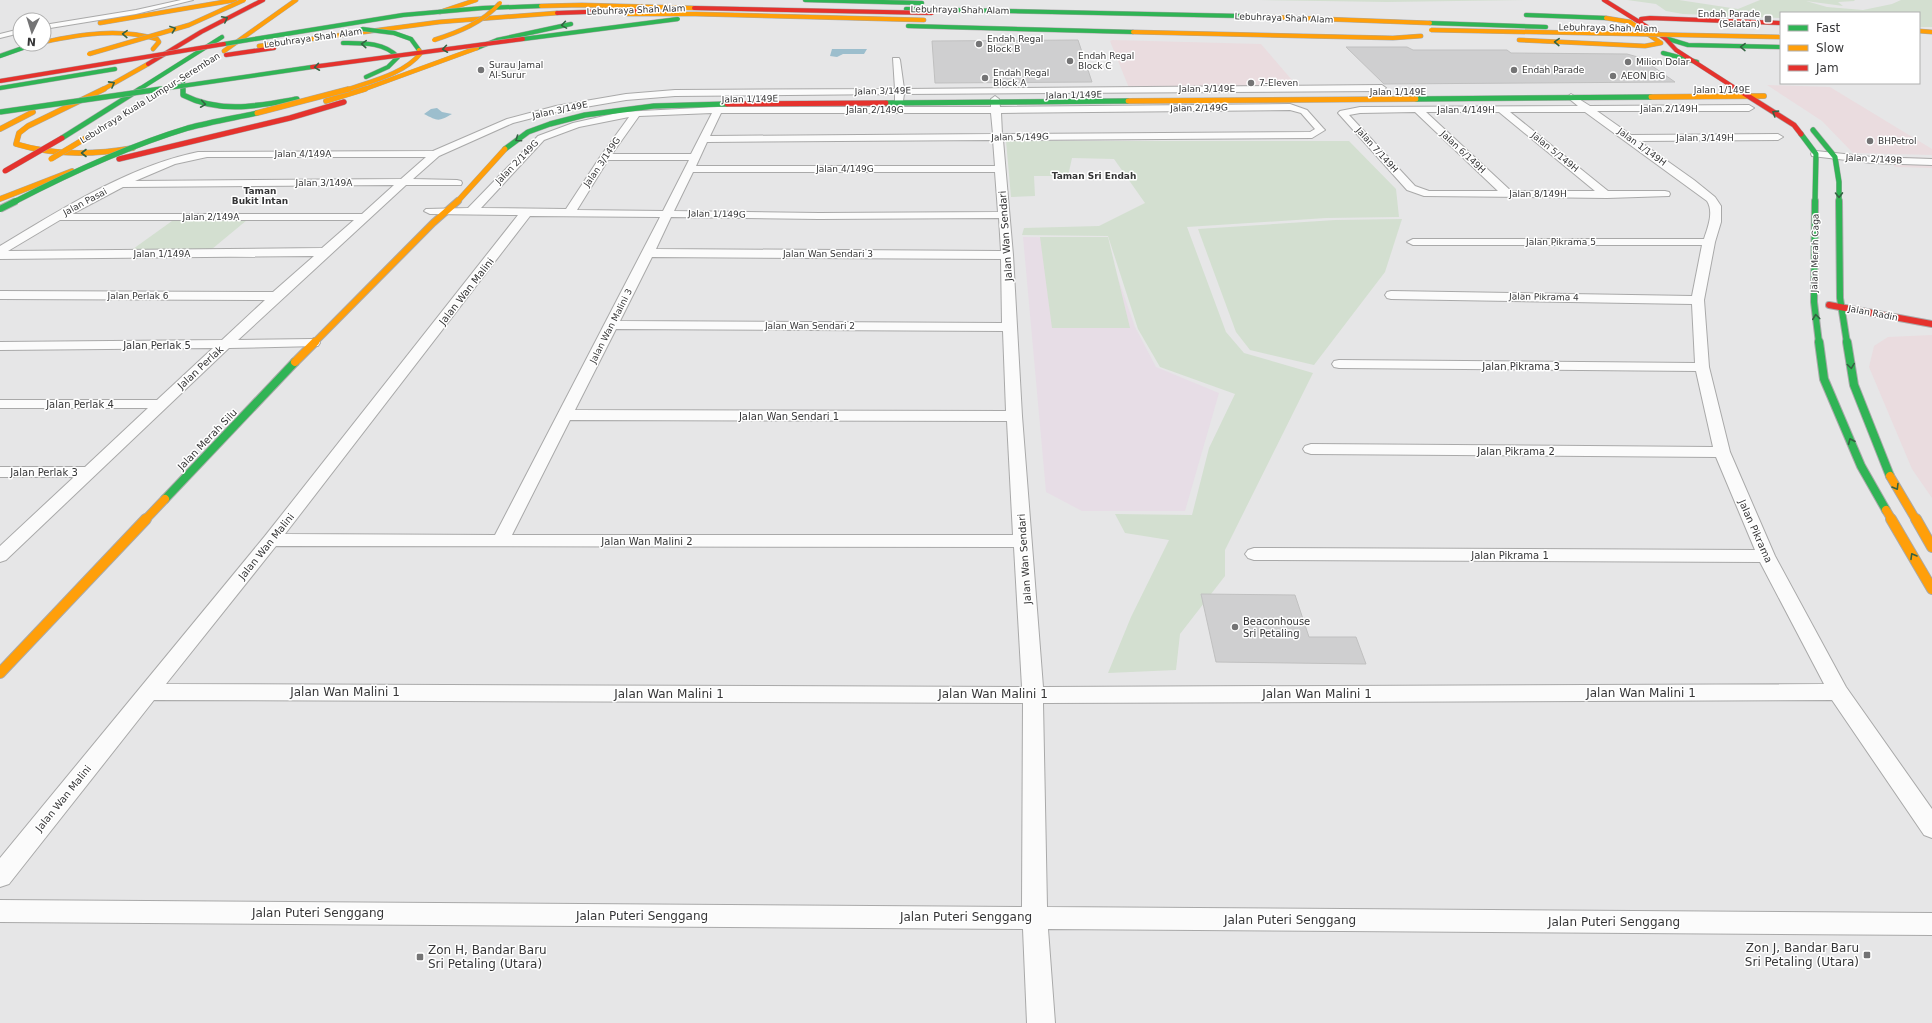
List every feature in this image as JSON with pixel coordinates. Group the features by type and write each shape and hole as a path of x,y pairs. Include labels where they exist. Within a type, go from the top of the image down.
{"main road":[{"path":"52,32 235,0"},
{"path":"79,57 164,33 200,20 244,0"},
{"path":"263,0 201,32 114,84 34,122 22,129 16,138 16,144 24,148 62,153 107,152 131,149 349,94 405,76 497,40 538,30 658,13"},
{"path":"251,17 272,0"},
{"name":"Lebuhraya Kuala Lumpur–Seremban","path":"220,56 296,0"},
{"path":"351,32 376,25 435,14 476,0"},
{"path":"361,60 452,35 486,19 495,11 500,0"},
{"path":"330,26 355,20 416,10 521,0"},
{"path":"677,0 859,4 896,8"},
{"path":"805,0 1438,14"},
{"path":"1554,15 1596,13 1610,1"},
{"path":"1610,1 1658,14 1780,24"},
{"path":"1610,1 1665,38 1678,43 1706,46 1780,48"},
{"path":"272,18 285,14 306,4"},
{"path":"0,81 212,47 330,26 455,10 538,5 1546,27"},
{"name":"Lebuhraya Shah Alam","path":"0,88 351,32 439,22 574,12 760,7 896,8 1239,16 1546,27 1780,32"},
{"name":"Lebuhraya Shah Alam","path":"220,56 401,30 473,22 579,15 658,13 1240,27"},
{"path":"1239,16 1255,14 1384,13"},
{"path":"0,112 361,60 660,21 744,14 928,14 1401,27 1431,30"},
{"path":"1240,27 1279,32 1421,36 1645,46 1658,45 1661,43 1632,22 1624,19 1607,16 1519,14"},
{"path":"1641,22 1643,18 1710,19"},
{"path":"567,33 708,23 880,25 1385,38 1421,36"},
{"path":"1240,27 1431,30"},
{"path":"0,209 42,187 106,158 181,131 279,109 370,82 412,64 421,53 411,39 394,33 347,28 212,47"},
{"name":"Lebuhraya Shah Alam","path":"1431,30 1780,37"},
{"path":"1920,31 1932,32"},
{"path":"0,129 98,82 154,48 159,42 157,39 149,36 119,33 76,36 52,40"},
{"name":"Lebuhraya Kuala Lumpur–Seremban","path":"2,172 62,138 227,34"},
{"path":"1920,36 1932,36"},
{"path":"1665,38 1676,50 1697,62 1738,90"},
{"path":"1920,40 1932,41"},
{"path":"0,46 12,42"},
{"path":"1596,43 1659,52 1697,62"},
{"name":"Lebuhraya Kuala Lumpur–Seremban","path":"152,99 186,77 183,95 190,101 216,106 253,105 306,97 349,84 388,67 398,58 395,52 386,48 363,44 333,44 220,56"},
{"path":"1706,46 1691,49 1751,93 1808,126 1835,156 1839,182 1841,303 1854,385 1887,471 1932,547"},
{"path":"0,56 12,52"},
{"path":"0,199 43,181 100,164 290,118 353,100 425,73 458,54"},
{"path":"0,92 203,59"},
{"path":"0,75 58,62"},
{"path":"0,71 40,73 115,69"},
{"path":"1696,90 1714,89 1730,84"},
{"name":"Jalan 1/149E","path":"995,103 1696,90 1738,90 1751,93"},
{"name":"Jalan 1/149E","path":"513,130 569,113 633,103 682,100 899,97 995,103 1724,96 1751,93"},
{"path":"1724,96 1763,100 1794,125 1816,154"},
{"name":"Jalan 1/149E","path":"450,211 506,148 518,138 545,126 586,115 636,108 689,104 899,97"},
{"name":"Lebuhraya Kuala Lumpur–Seremban","path":"43,163 90,136"},
{"name":"Jalan Merah Caga","path":"1816,154 1824,379 1862,466 1932,589"},
{"path":"433,223 430,211 459,181"},
{"name":"Jalan Merah Silu","path":"0,673 313,343 433,223 450,211"},
{"name":"Jalan Radin","path":"1820,296 1841,303 1932,324"},
{"name":"Jalan Radin","path":"1820,296 1841,303 1932,315"},
{"path":"1845,327 1857,326"},
{"path":"1894,326 1932,328"}],"street":[{"path":"52,25 142,10 190,0"},
{"path":"0,36 12,33"},
{"path":"896,60 899,97"},
{"name":"Jalan 3/149E","path":"404,182 435,154 510,121 556,109 626,97 675,93 899,97 1382,88"},
{"name":"Jalan 1/149H","path":"1572,97 1631,138 1711,199"},
{"name":"Jalan 2/149G","path":"471,212 541,138 551,133 576,125 637,113 995,103 1295,107 1300,108 1311,118"},
{"name":"Jalan Wan Sendari","path":"995,103 1007,255 1014,416 1033,695 1036,918 1041,1023"},
{"name":"Jalan 2/149H","path":"1588,109 1749,108"},
{"name":"Jalan 4/149H","path":"1343,113 1360,110 1588,109"},
{"name":"Jalan Wan Malini 3","path":"500,540 648,253 718,110"},
{"name":"Jalan 6/149H","path":"1418,110 1508,194"},
{"name":"Jalan 5/149H","path":"1502,110 1607,195"},
{"name":"Jalan 3/149G","path":"570,212 604,157 637,113"},
{"name":"Jalan 7/149H","path":"1343,113 1411,188"},
{"name":"Jalan 5/149G","path":"704,138 998,138 1312,135 1320,130 1311,118"},
{"name":"Jalan 3/149H","path":"1631,138 1778,137"},
{"name":"Jalan 4/149A","path":"173,160 207,154 435,154"},
{"name":"Jalan 2/149B","path":"1816,154 1872,160 1932,162"},
{"path":"604,157 695,156"},
{"name":"Jalan Pasai","path":"0,251 57,216 118,184 173,160"},
{"name":"Jalan 4/149G","path":"690,169 1000,169"},
{"name":"Jalan 3/149A","path":"118,184 459,181"},
{"name":"Jalan Perlak","path":"2,552 276,296 404,182"},
{"name":"Jalan 8/149H","path":"1411,188 1428,194 1665,194"},
{"name":"Jalan Pikrama","path":"1711,199 1716,206 1716,213 1698,300 1702,368 1722,452 1766,556 1838,692 1932,828"},
{"name":"Jalan 1/149G","path":"430,211 666,214 1004,215"},
{"name":"Jalan Wan Malini","path":"0,876 271,540 528,212"},
{"name":"Jalan 2/149A","path":"57,216 364,217"},
{"name":"Jalan Pikrama 5","path":"1413,242 1709,242"},
{"name":"Jalan 1/149A","path":"0,255 325,252"},
{"name":"Jalan Wan Sendari 3","path":"648,253 1007,255"},
{"name":"Jalan Perlak 6","path":"0,295 276,296"},
{"name":"Jalan Pikrama 4","path":"1391,295 1698,300"},
{"name":"Jalan Wan Sendari 2","path":"611,324 1009,327"},
{"name":"Jalan Perlak 5","path":"0,346 313,343"},
{"name":"Jalan Pikrama 3","path":"1339,364 1702,368"},
{"name":"Jalan Perlak 4","path":"0,404 160,404"},
{"name":"Jalan Wan Sendari 1","path":"565,415 1014,416"},
{"name":"Jalan Pikrama 2","path":"1311,449 1722,452"},
{"name":"Jalan Perlak 3","path":"0,472 88,472"},
{"name":"Jalan Wan Malini 2","path":"271,540 1023,541"},
{"name":"Jalan Pikrama 1","path":"1254,554 1766,556"},
{"name":"Jalan Wan Malini 1","path":"148,692 1033,695 1838,692"},
{"name":"Jalan Puteri Senggang","path":"0,911 1932,924"}],"shaded area":[{"path":"1110,41 1261,44 1298,87 1129,88"},
{"path":"1767,85 1830,87 1932,149 1932,155 1853,153 1822,121"},
{"path":"1878,156 1932,158 1932,168 1896,167"},
{"path":"1023,237 1104,238 1135,327 1156,367 1219,393 1185,511 1082,511 1046,492"},
{"path":"1932,335 1932,498 1912,469 1869,367 1874,346 1888,337"}],"green space":[{"path":"1259,0 1530,0 1387,2"},
{"path":"1627,0 1679,0 1738,9 1760,0 1854,0 1855,1 1838,2 1843,6 1806,1 1827,7 1863,10 1892,4 1901,0 1932,0 1932,27 1920,27 1920,12 1780,12 1780,18 1683,14 1666,11 1656,4"},
{"path":"1006,141 1349,141 1396,189 1399,217 1326,218 1187,227 1226,332 1244,353 1313,373 1225,550 1225,576 1180,634 1176,670 1108,673 1131,617 1169,540 1125,533 1115,514 1192,515 1209,448 1235,394 1160,367 1138,329 1108,236 1022,235 1024,228 1099,226 1145,203 1114,159 1072,158 1068,176 1034,176 1035,196 1011,197"},
{"path":"1402,219 1385,272 1314,365 1250,350 1236,332 1198,229 1335,220"},
{"path":"247,220 212,249 133,249 172,221"},
{"path":"1040,237 1108,237 1130,328 1052,328"}],"water":[{"path":"832,49 867,49 864,54 843,54 837,57 830,56"},
{"path":"437,108 442,112 452,114 438,120 424,114 431,109"}],"building":[{"path":"1078,40 1092,82 935,83 932,41"},
{"name":"Endah Parade","path":"1346,47 1407,47 1413,50 1507,50 1511,53 1627,54 1645,59 1645,61 1675,82 1384,84"},
{"name":"Beaconhouse Sri Petaling","path":"1201,594 1295,595 1309,637 1356,637 1366,664 1216,662"}],"traffic: fast":[{"path":"805,0 922,3"},
{"path":"224,44 403,15 483,8 541,6"},
{"path":"906,9 1241,16"},
{"path":"1526,15 1606,18"},
{"path":"523,39 678,19"},
{"path":"1430,23 1546,27"},
{"path":"477,48 497,40 571,24"},
{"path":"908,26 1133,32"},
{"path":"362,29 394,33 411,39 419,50"},
{"path":"62,138 222,37"},
{"path":"1665,38 1688,45 1780,47"},
{"path":"343,43 373,44 387,48 398,57 388,67 366,77"},
{"path":"0,56 12,52"},
{"path":"1663,53 1697,62"},
{"path":"0,112 312,67"},
{"path":"0,88 115,69"},
{"path":"183,79 183,95 209,105 224,107 254,106 297,99"},
{"path":"1416,99 1651,97"},
{"path":"886,103 1128,101"},
{"path":"505,149 528,132 550,124 585,115 654,106 727,104"},
{"path":"0,209 88,167 157,139 199,126 257,113"},
{"path":"1813,130 1835,157 1839,182 1840,298 1854,385 1890,476"},
{"path":"1801,134 1816,154 1814,302 1824,379 1861,466 1886,510"},
{"path":"165,499 295,362"}],"traffic: slow":[{"path":"100,23 235,0"},
{"path":"89,54 189,25 244,0"},
{"path":"224,51 296,0"},
{"path":"440,12 476,0"},
{"path":"434,40 453,34 479,22 500,3"},
{"path":"541,6 582,5 694,8"},
{"path":"259,46 439,22 557,13"},
{"path":"627,14 696,14 924,20"},
{"path":"1241,16 1430,23"},
{"path":"1519,40 1645,46 1661,43 1630,22 1615,18 1606,18"},
{"path":"1431,30 1780,37"},
{"path":"1920,31 1932,32"},
{"path":"52,40 86,34 115,32 130,33 157,39 159,42 153,49"},
{"path":"1133,32 1393,38 1421,36"},
{"path":"326,101 387,82 477,48"},
{"path":"257,113 330,95 376,80 412,64 421,53 419,50"},
{"path":"133,148 89,154 74,154 45,152 16,144 19,133 28,126 114,84 148,64"},
{"path":"1651,97 1764,96"},
{"path":"1128,101 1416,99"},
{"path":"0,129 33,112"},
{"path":"51,159 86,138"},
{"path":"295,362 433,223 456,203 505,149"},
{"path":"0,199 72,171"},
{"path":"1890,476 1932,547"},
{"path":"0,673 165,499"},
{"path":"1886,510 1932,589"}],"traffic: jam":[{"path":"148,64 201,32 263,0"},
{"path":"1604,0 1665,38 1676,50 1794,125 1801,134"},
{"path":"694,8 932,13"},
{"path":"557,13 642,10"},
{"path":"1641,23 1641,19 1650,18 1780,23"},
{"path":"312,67 523,39"},
{"path":"0,81 224,44"},
{"path":"226,55 274,48"},
{"path":"119,159 290,118 344,102"},
{"path":"727,104 886,103"},
{"path":"5,171 62,138"},
{"path":"1829,305 1932,324"}],"place":[{"name":"Endah Parade (Selatan)","path":"1768,19"},
{"name":"Endah Regal Block B","path":"979,44"},
{"name":"Endah Regal Block C","path":"1070,61"},
{"name":"Milion Dolar","path":"1628,62"},
{"name":"Surau Jamal Al-Surur","path":"481,70"},
{"name":"Endah Parade","path":"1514,70"},
{"name":"AEON BiG","path":"1613,76"},
{"name":"Endah Regal Block A","path":"985,78"},
{"name":"7-Eleven","path":"1251,83"},
{"name":"BHPetrol","path":"1870,141"},
{"name":"Beaconhouse Sri Petaling","path":"1235,627"},
{"name":"Zon J, Bandar Baru Sri Petaling (Utara)","path":"1867,955"},
{"name":"Zon H, Bandar Baru Sri Petaling (Utara)","path":"420,957"}],"district":[{"name":"Taman Sri Endah","path":"1094,176"},
{"name":"Taman Bukit Intan","path":"260,196"}]}
